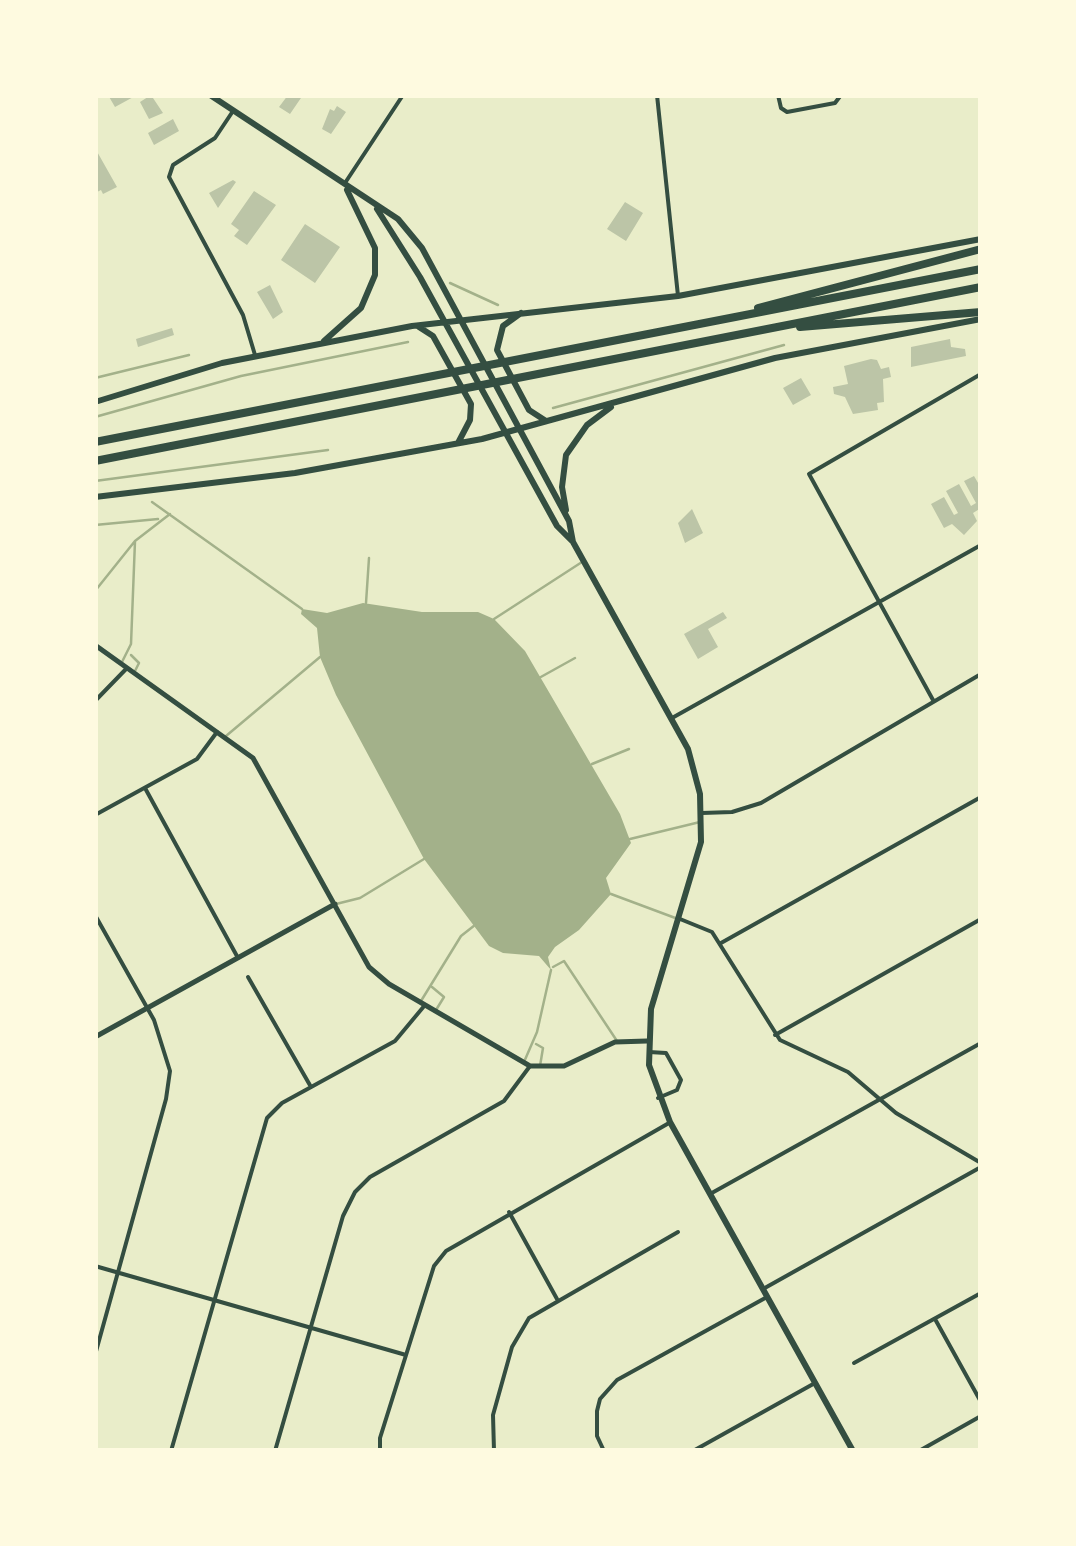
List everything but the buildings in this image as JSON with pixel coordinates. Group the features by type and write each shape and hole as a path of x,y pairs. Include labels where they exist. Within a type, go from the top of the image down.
{"highway":[{"path":"733,317 787,298 981,249"},
{"path":"95,442 981,269"},
{"path":"95,461 981,287"},
{"path":"771,329 981,315"}],"main road":[{"path":"210,95 376,210 398,220 411,234 462,320 569,520"},
{"path":"320,344 361,308 375,275 375,248 344,185"},
{"path":"376,210 445,322 556,526 573,542 672,718 693,763 702,813 696,868 650,1008 647,1041 658,1098 853,1451"},
{"path":"95,402 255,356 412,326 678,296 981,239"},
{"path":"522,312 503,326 497,350 529,410 549,423"},
{"path":"95,496 296,473 457,444 549,423 775,358 981,315"},
{"path":"412,326 433,336 471,404 470,420 457,444"},
{"path":"573,542 562,487 566,456 587,425 619,402"}],"street":[{"path":"344,185 403,95"},
{"path":"657,95 678,296"},
{"path":"778,95 780,108 788,112 835,104 841,95"},
{"path":"233,111 215,138 173,164 168,172 170,184 243,315 255,356"},
{"path":"933,700 808,474 981,374"},
{"path":"672,718 981,545"},
{"path":"95,645 254,758 374,973 530,1066 564,1066 604,1046 647,1041"},
{"path":"95,702 127,668"},
{"path":"702,813 732,812 761,803 868,744 933,700 981,674"},
{"path":"95,815 196,759 218,730"},
{"path":"145,788 238,958"},
{"path":"721,943 981,797"},
{"path":"95,1038 335,904"},
{"path":"95,915 147,1008 169,1058 168,1090 95,1355"},
{"path":"604,1451 597,1436 597,1412 600,1399 617,1380 981,1165 878,1100 848,1072 802,1054 775,1035 712,932 680,919"},
{"path":"775,1035 981,920"},
{"path":"248,977 311,1087"},
{"path":"171,1451 267,1118 311,1087 404,1034 425,1005"},
{"path":"710,1194 981,1043"},
{"path":"648,1052 666,1053 680,1078 678,1089 658,1098"},
{"path":"276,1451 310,1327 354,1192 370,1177 504,1101 530,1066"},
{"path":"380,1451 406,1354 440,1257 454,1243 670,1122"},
{"path":"509,1212 557,1299"},
{"path":"494,1451 491,1425 512,1347 530,1318 678,1232"},
{"path":"95,1266 406,1354"},
{"path":"854,1362 981,1293"},
{"path":"934,1318 981,1402"},
{"path":"693,1451 815,1383"},
{"path":"918,1451 981,1416"}],"shaded area":[{"path":"363,603 422,612 478,612 494,619 525,651 620,814 631,843 606,878 611,894 579,930 555,947 548,957 551,970 539,956 503,953 489,946 424,859 336,695 320,657 317,628 301,614 302,609 327,613"}],"waterway":[{"path":"450,283 498,305"},
{"path":"95,417 241,376 408,342"},
{"path":"553,408 784,345"},
{"path":"95,378 189,355"},
{"path":"95,481 328,450"},
{"path":"152,502 302,609"},
{"path":"95,591 135,541 170,514"},
{"path":"95,525 158,519"},
{"path":"122,662 131,644 135,541"},
{"path":"366,603 369,558"},
{"path":"494,619 582,562"},
{"path":"131,655 139,663 135,671"},
{"path":"226,736 320,657"},
{"path":"539,678 575,658"},
{"path":"592,764 629,749"},
{"path":"630,839 700,822"},
{"path":"336,904 360,898 424,859"},
{"path":"611,894 678,919"},
{"path":"421,1001 461,936 475,925"},
{"path":"553,967 564,961 617,1041"},
{"path":"524,1062 537,1032 551,970"},
{"path":"432,987 444,997 436,1010"},
{"path":"536,1044 543,1048 540,1066"}]}
